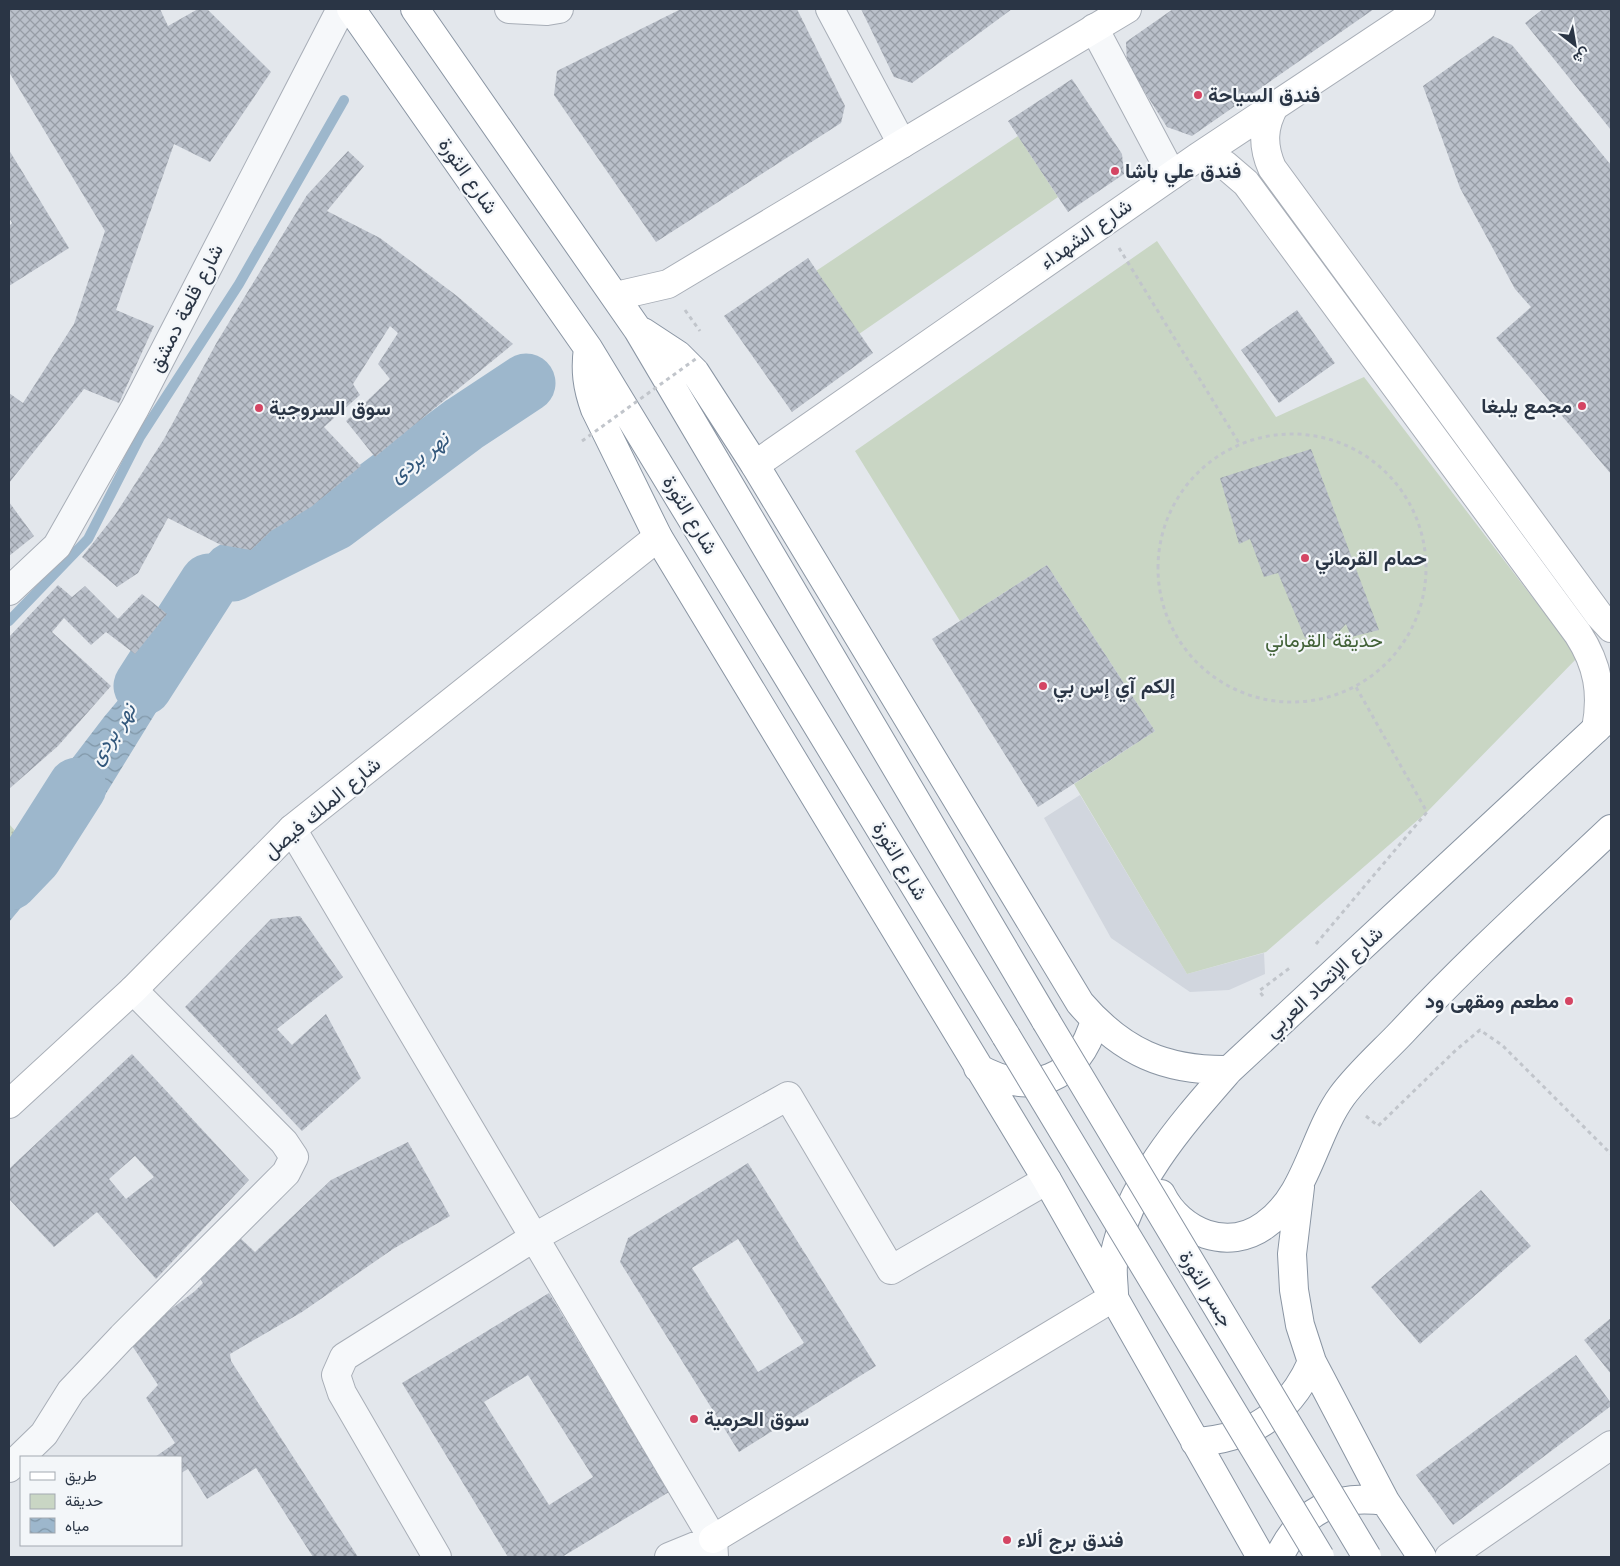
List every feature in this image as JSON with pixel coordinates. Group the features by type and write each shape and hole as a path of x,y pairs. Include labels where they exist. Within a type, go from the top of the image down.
{"main road":[{"name":"شارع الثورة","path":"351,9 588,348 1006,1036"},
{"path":"415,9 638,330 660,341 695,372 755,465 1068,983 1095,1020 1118,1040 1143,1055 1170,1065 1200,1070 1229,1070"},
{"name":"شارع الشهداء","path":"755,465 1103,222 1421,9"},
{"path":"616,296 668,284 1122,10"},
{"path":"1276,105 1270,115 1264,136 1267,158 1272,168 1599,616 1611,628"},
{"path":"1198,157 1225,165 1246,183 1589,651 1600,689 1604,722"},
{"name":"جسر الثورة","path":"638,330 1046,1021 1366,1557"},
{"path":"588,348 586,375 588,389 595,409 658,537 1047,1180 1261,1557"},
{"path":"1413,410 1436,393"},
{"name":"شارع الملك فيصل","path":"9,1104 133,990 292,829 658,537"},
{"name":"شارع الإتحاد العربي","path":"1114,1297 1113,1258 1124,1224 1156,1158 1229,1070 1604,722"},
{"path":"1156,1158 1157,1185 1169,1209 1188,1228 1214,1237 1241,1236 1265,1226 1284,1206 1301,1180 1327,1120 1342,1095 1446,986 1611,829"},
{"path":"978,1068 997,1078 1018,1083 1040,1081 1060,1073 1077,1059 1089,1041 1095,1020"},
{"name":"جسر الثورة","path":"1006,1036 1320,1557"},
{"path":"1301,1180 1292,1254 1294,1290 1300,1325 1312,1362 1385,1501 1422,1557"},
{"path":"713,1548 1114,1297"},
{"path":"1195,1442 1232,1437 1266,1421 1294,1395 1312,1362"},
{"path":"1279,1557 1288,1538 1320,1508 1341,1501 1362,1498 1385,1501"}],"street":[{"name":"شارع قلعة دمشق","path":"9,591 57,546 135,408 341,9"},
{"path":"509,9 547,11 559,9"},
{"path":"830,9 902,144"},
{"path":"1094,28 1172,175"},
{"path":"292,829 713,1548 669,1557"},
{"path":"21,1456 44,1434 70,1391 286,1173 294,1157 284,1142 133,990"},
{"path":"437,1557 342,1393 336,1375 344,1357 533,1238 788,1096 891,1270 1047,1180"},
{"path":"1450,1557 1611,1445"},
{"path":"9,1468 20,1457"}],"path":[{"path":"1103,222 1239,443"},
{"path":"668,284 704,338"},
{"path":"582,441 698,358"},
{"path":"1287,432 1334,438 1363,452 1398,483 1422,529 1427,576 1416,621 1403,645 1356,687 1311,702 1268,701 1224,685 1190,659 1166,619 1156,586 1159,538 1181,488 1239,443 1258,436 1287,432"},
{"path":"1324,936 1427,812 1356,687"},
{"path":"1259,991 1296,963"},
{"path":"1378,1126 1456,1050 1480,1030 1502,1045 1611,1154"}],"shaded area":[{"path":"1080,795 1187,974 1264,953 1265,974 1229,990 1190,992 1111,938 1044,818"}],"green space":[{"path":"1018,136 1058,197 859,334 816,271"},
{"name":"حديقة القرماني","path":"1157,241 1276,417 1364,377 1578,657 1427,812 1266,952 1187,974 1074,784 1155,731 1047,565 960,621 855,451"},
{"path":"9,824 19,835 9,850"}],"water":[{"path":"187,618 201,639 78,839 9,922 9,881 33,856 62,772 104,717"}],"building":[{"path":"9,9 160,9 168,26 198,9 207,9 271,72 210,162 174,144 116,310 154,326 119,403 84,389 9,483 9,393 23,403 74,324 105,231 9,72"},
{"path":"681,9 797,9 845,106 841,123 656,242 554,95 557,71"},
{"path":"861,9 1012,9 912,83 894,77"},
{"name":"فندق السياحة","path":"1173,9 1374,9 1192,136 1167,127 1127,64 1126,42"},
{"path":"1543,9 1611,9 1611,130 1525,23"},
{"path":"1493,36 1512,45 1611,165 1611,474 1496,338 1531,307 1515,289 1460,188 1423,86"},
{"path":"1072,79 1122,154 1124,174 1068,212 1008,121"},
{"path":"9,150 69,248 9,286 9,226 12,223 9,218"},
{"path":"348,151 364,166 327,211 380,238 457,296 513,344 375,457 346,421 390,379 378,364 398,333 390,326 353,384 360,395 324,427 361,466 311,507 271,531 251,550 221,545 168,518 138,573 117,587 82,557 115,515 164,439 217,342 307,195"},
{"path":"808,258 873,353 792,412 724,316"},
{"path":"1297,310 1335,363 1279,403 1241,350"},
{"name":"حمام القرماني","path":"1311,449 1379,630 1351,637 1346,624 1331,640 1324,637 1305,638 1278,573 1264,577 1250,539 1239,544 1220,478"},
{"path":"9,502 34,536 9,556"},
{"path":"1047,565 1155,731 1038,807 932,639"},
{"path":"58,585 72,597 85,586 118,619 142,594 167,614 135,654 106,632 91,645 64,618 52,632 111,686 58,746 9,789 9,637"},
{"path":"300,916 343,977 277,1029 292,1045 326,1014 361,1078 302,1131 185,1007 271,919"},
{"path":"132,1054 249,1180 156,1279 97,1212 54,1247 9,1199 9,1169","holes":["135,1156 154,1177 126,1199 109,1179"]},
{"path":"408,1142 450,1216 393,1249 302,1312 230,1354 231,1361 358,1557 313,1557 256,1468 207,1499 188,1469 182,1472 182,1456 156,1456 175,1443 146,1398 158,1385 129,1341 195,1291 203,1283 196,1273 238,1236 255,1252 331,1180"},
{"path":"748,1163 876,1366 739,1452 620,1262 628,1238","holes":["738,1239 804,1343 758,1372 692,1268"]},
{"path":"1481,1190 1531,1246 1420,1344 1371,1287"},
{"path":"549,1293 669,1492 562,1557 508,1557 402,1383","holes":["528,1375 593,1477 549,1505 484,1402"]},
{"path":"1611,1318 1611,1374 1584,1340"},
{"path":"1576,1355 1611,1403 1611,1406 1453,1525 1416,1475"}],"waterway":[{"path":"9,621 88,539 140,437 239,284 344,100"},
{"name":"نهر بردى","path":"232,572 334,521 464,424 526,383"},
{"name":"نهر بردى","path":"143,686 209,583"},
{"name":"نهر بردى","path":"9,881 33,856 77,787"}],"place":[{"name":"فندق السياحة","path":"1198,95"},
{"name":"فندق علي باشا","path":"1115,171"},
{"name":"مجمع يلبغا","path":"1582,406"},
{"name":"سوق السروجية","path":"259,408"},
{"name":"حمام القرماني","path":"1305,558"},
{"name":"إلكم آي إس بي","path":"1043,686"},
{"name":"مطعم ومقهى ود","path":"1569,1001"},
{"name":"سوق الحرمية","path":"694,1419"},
{"name":"فندق برج ألاء","path":"1007,1540"}]}
